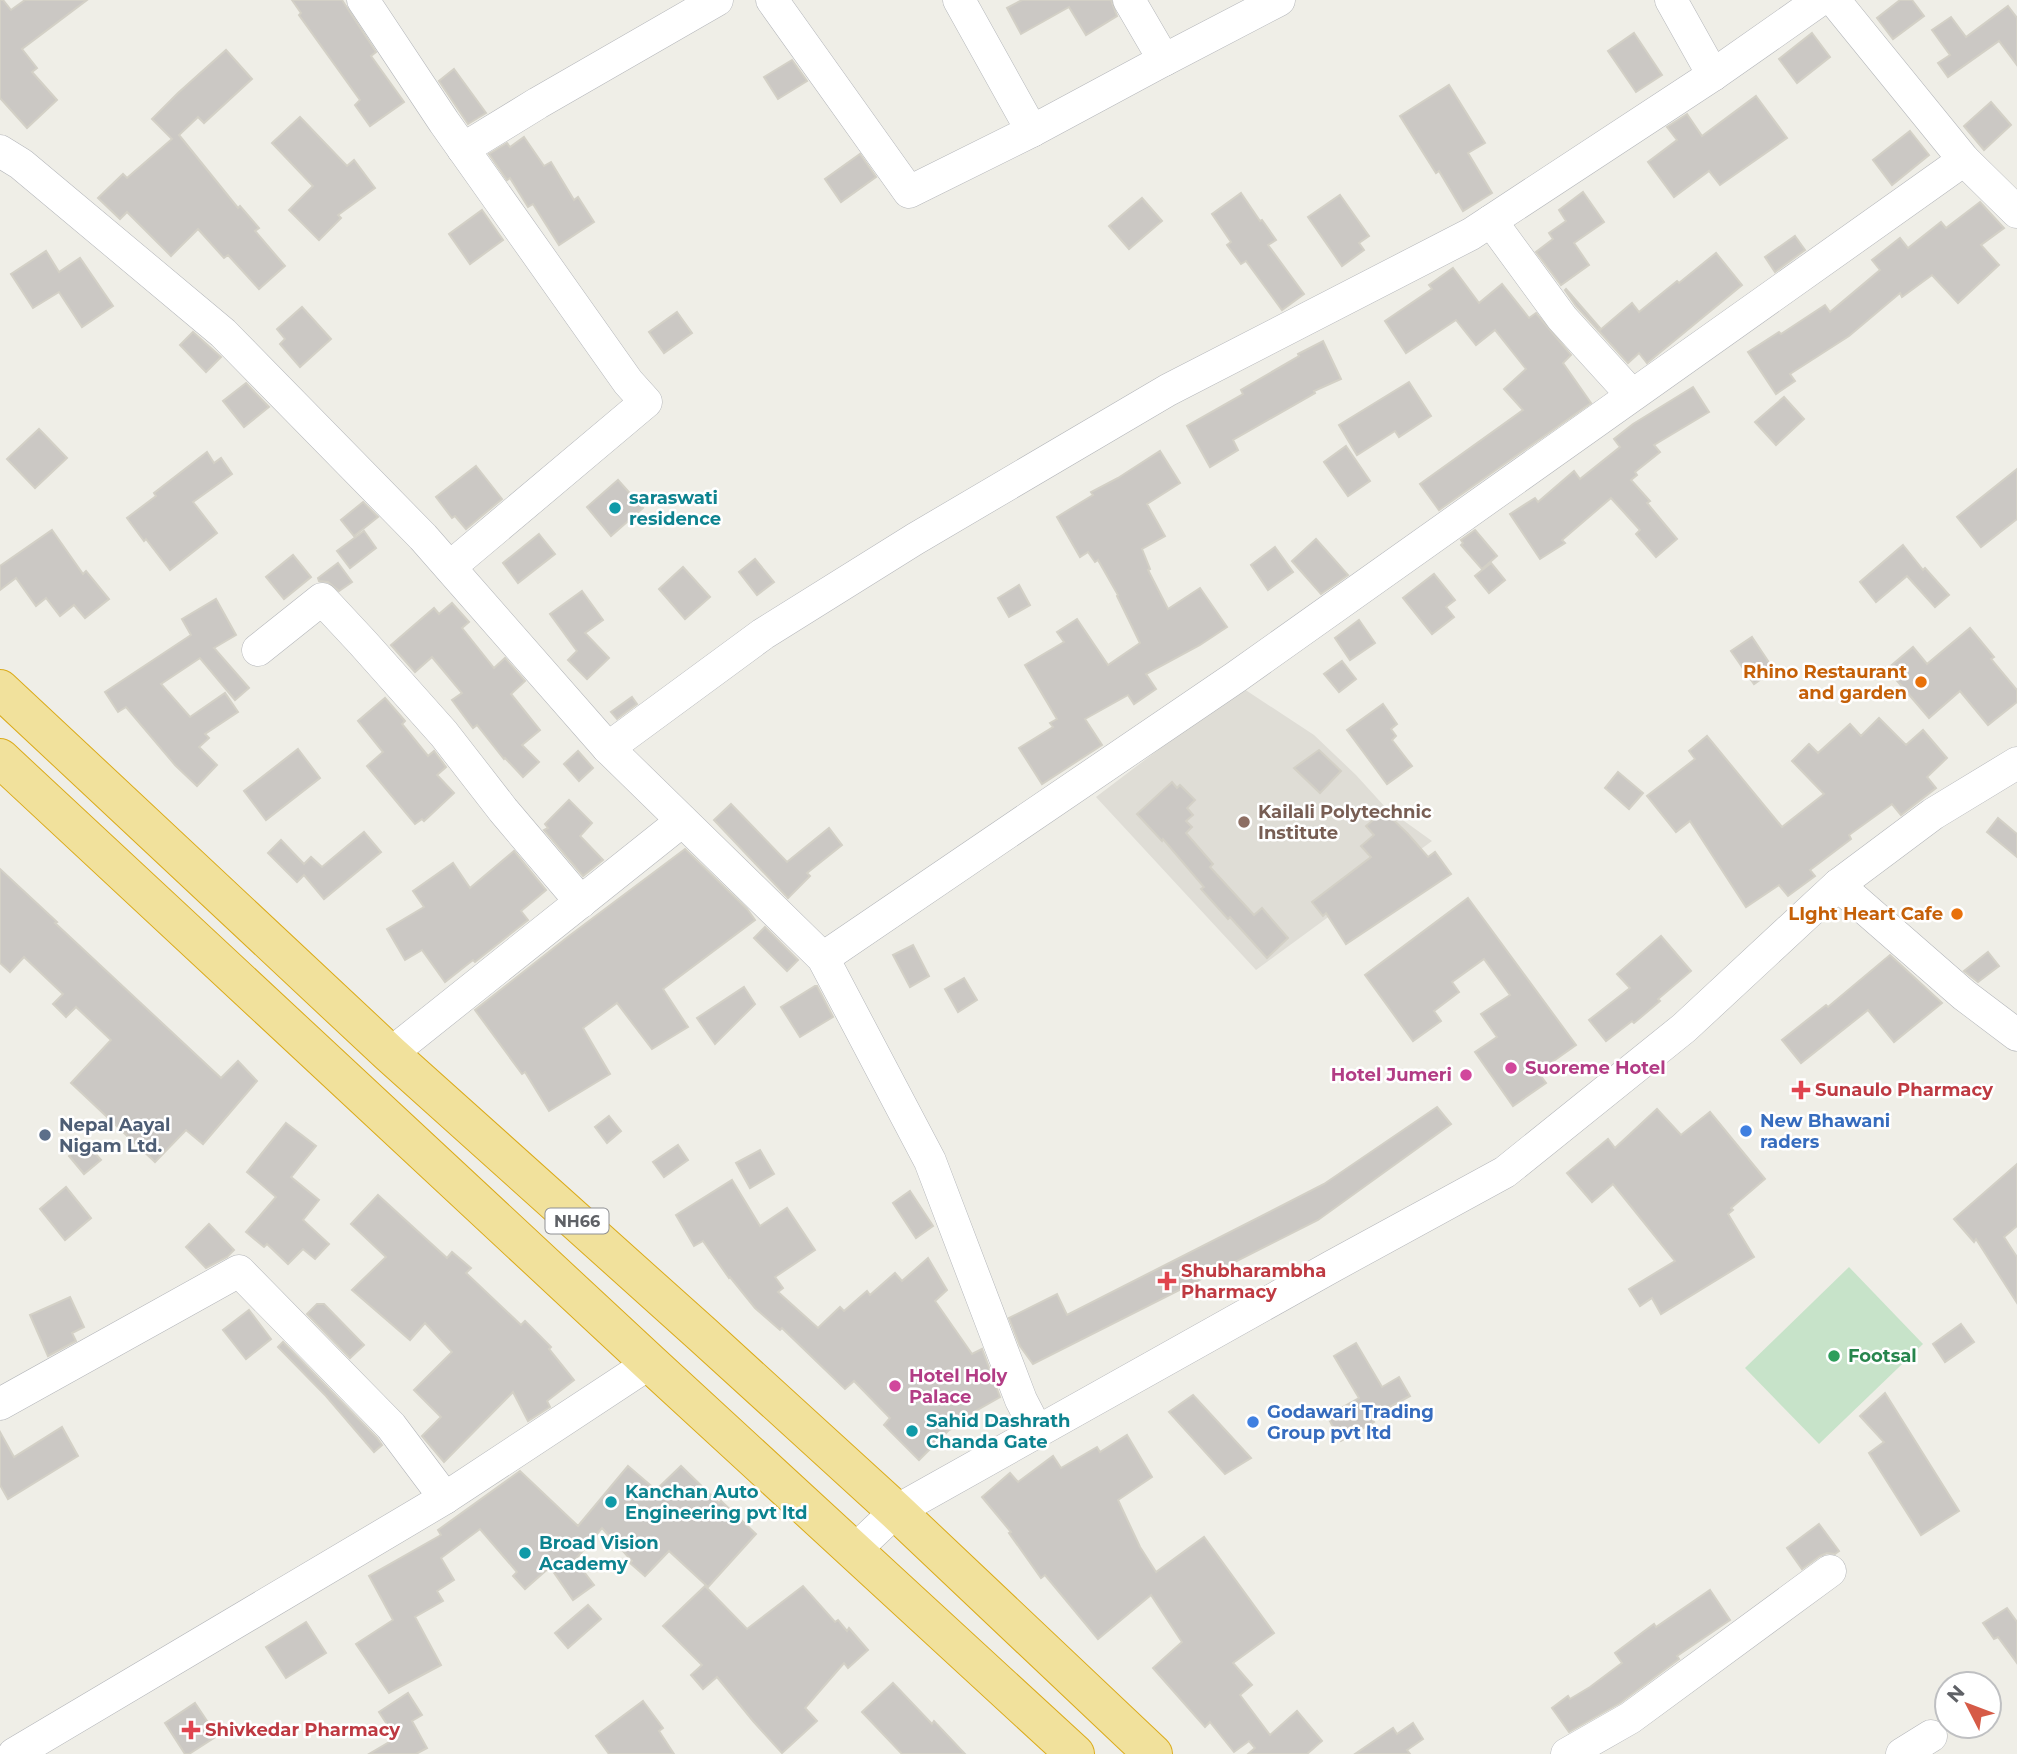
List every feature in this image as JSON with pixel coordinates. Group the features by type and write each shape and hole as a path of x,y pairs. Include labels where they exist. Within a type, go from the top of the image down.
{"highway":[{"name":"NH66","path":"0,689 390,1054 896,1511 1153,1754"},
{"name":"NH66","path":"0,758 1075,1754"}],"street":[{"path":"363,0 463,149 628,382 646,401 450,567"},
{"path":"463,149 717,0"},
{"path":"772,0 909,192 1032,131 1279,0"},
{"path":"959,0 1032,131"},
{"path":"1129,0 1164,60"},
{"path":"1671,0 1713,75"},
{"path":"608,748 763,634 927,532 1168,390 1451,245 1713,75 1819,0"},
{"path":"1834,0 1964,160 2017,212"},
{"path":"0,151 21,164 223,333 423,537 608,748 823,958 930,1161 1021,1400 1037,1431"},
{"path":"823,958 1236,677 1964,160"},
{"path":"1491,221 1562,318 1632,395"},
{"path":"258,650 322,599 444,733 503,810 581,902"},
{"path":"855,1550 896,1511 1505,1172 1684,1028 1838,884 1933,814 2017,763"},
{"path":"390,1054 682,821"},
{"path":"1838,884 1964,995 2017,1035"},
{"path":"0,1404 239,1271 391,1426 445,1498"},
{"path":"14,1754 445,1498 650,1363"},
{"path":"1567,1754 1630,1718 1830,1571"},
{"path":"1902,1754 1931,1736"}],"shaded area":[{"path":"1241,687 1314,735 1386,808 1432,841 1256,970 1096,797"}],"green space":[{"name":"Footsal","path":"1849,1267 1923,1344 1819,1444 1745,1368"}],"building":[{"path":"0,0 11,10 25,0 87,0 22,49 37,68 32,72 57,100 27,128 0,98"},
{"path":"292,0 342,0 376,52 371,56 404,102 370,126 355,105 360,100 299,15 301,13"},
{"path":"1022,0 1111,0 1117,16 1086,35 1069,7 1021,34 1007,8"},
{"path":"1900,0 1912,0 1924,16 1893,39 1877,18"},
{"path":"2008,6 2017,18 2017,65 1999,41 1948,77 1938,63 1950,55 1932,30 1951,17 1966,37"},
{"path":"1634,33 1662,75 1636,92 1608,51"},
{"path":"1812,33 1830,57 1797,83 1779,59"},
{"path":"226,50 252,79 204,123 198,117 179,135 238,208 240,206 259,228 255,231 285,266 259,289 228,255 224,258 198,229 171,256 127,212 120,219 98,198 123,174 127,178 172,139 152,119"},
{"path":"792,60 807,81 778,99 764,77"},
{"path":"454,69 486,113 468,124 439,81"},
{"path":"1449,85 1485,143 1468,153 1492,193 1463,211 1439,171 1436,173 1400,116"},
{"path":"1756,96 1787,138 1720,185 1709,171 1674,197 1648,162 1677,140 1667,127 1687,114 1702,136"},
{"path":"1991,102 2011,125 1984,150 1964,126"},
{"path":"300,117 347,166 354,160 375,188 338,215 341,218 319,240 289,210 313,186 272,143"},
{"path":"1910,131 1929,155 1892,185 1873,160"},
{"path":"524,137 544,166 551,162 574,200 578,197 594,222 559,245 533,204 528,207 510,178 507,180 489,154 507,143 510,147"},
{"path":"860,154 876,177 841,202 825,179"},
{"path":"1583,192 1604,222 1574,243 1589,265 1561,285 1536,252 1553,239 1549,233 1566,221 1559,210"},
{"path":"1241,193 1276,240 1268,245 1304,294 1282,310 1246,261 1241,264 1227,245 1231,242 1212,214"},
{"path":"1340,195 1369,236 1359,243 1364,250 1342,266 1308,217"},
{"path":"1142,198 1162,221 1129,249 1109,226"},
{"path":"1980,202 2004,228 1981,245 1999,265 1958,303 1932,275 1902,297 1900,293 1849,336 1790,374 1795,381 1776,394 1748,352 1825,305 1830,312 1880,270 1872,260 1900,238 1908,248 1941,222 1946,228"},
{"path":"482,210 503,240 470,264 449,234"},
{"path":"1795,236 1805,250 1775,272 1765,257"},
{"path":"46,251 59,272 80,258 113,306 82,327 59,292 33,308 11,274"},
{"path":"1716,253 1742,285 1647,363 1639,353 1628,363 1599,331 1632,303 1639,312"},
{"path":"1453,268 1479,303 1502,284 1529,318 1536,313 1571,355 1563,363 1591,403 1439,510 1420,484 1523,410 1504,389 1526,369 1495,330 1476,345 1456,320 1406,353 1385,321 1432,289 1429,285"},
{"path":"1566,289 1600,328 1598,330 1576,306"},
{"path":"302,307 331,339 300,367 280,344 285,339 277,329"},
{"path":"677,312 692,333 664,353 649,332"},
{"path":"193,332 221,357 206,372 180,345"},
{"path":"1323,341 1341,379 1314,391 1315,393 1233,440 1238,450 1210,467 1187,426 1243,394 1241,390"},
{"path":"1409,382 1431,416 1399,437 1395,431 1357,455 1339,425"},
{"path":"246,383 269,407 244,427 223,401"},
{"path":"1693,387 1709,412 1654,445 1660,452 1635,472 1637,475 1631,480 1677,539 1656,557 1636,534 1640,530 1611,498 1562,540 1565,543 1540,559 1510,514 1535,498 1538,502 1574,471 1580,479 1620,447 1614,439"},
{"path":"1784,397 1804,419 1776,445 1755,422"},
{"path":"39,429 67,458 35,488 7,459"},
{"path":"1346,446 1370,481 1348,496 1324,462"},
{"path":"1160,451 1180,483 1147,504 1165,536 1142,549 1150,569 1148,570 1168,609 1200,588 1227,627 1146,674 1156,689 1134,704 1128,695 1085,719 1102,745 1042,784 1019,748 1053,727 1050,723 1057,719 1025,665 1064,642 1057,632 1077,619 1108,665 1140,643 1098,560 1095,562 1088,552 1080,557 1057,517 1093,495 1091,492"},
{"path":"207,452 214,463 221,458 232,474 193,502 217,533 170,570 127,518 156,496 154,493"},
{"path":"476,466 502,499 466,529 455,516 452,518 436,497"},
{"path":"2017,469 2017,519 1981,547 1957,517"},
{"name":"saraswati residence","path":"618,480 643,508 611,536 587,507"},
{"path":"363,502 378,517 354,536 341,520"},
{"path":"52,530 83,574 86,571 109,599 85,618 74,605 60,616 46,598 36,606 16,578 0,590 0,566"},
{"path":"1475,530 1497,556 1482,569 1461,545 1461,540"},
{"path":"364,531 376,548 350,568 337,551"},
{"path":"539,534 555,554 518,583 503,563"},
{"path":"1316,539 1348,575 1321,594 1292,561"},
{"path":"1903,545 1923,570 1925,568 1949,595 1935,607 1907,576 1876,602 1860,582"},
{"path":"1275,547 1293,572 1268,590 1251,565"},
{"path":"293,555 311,577 284,599 266,577"},
{"path":"755,559 774,582 757,595 739,572"},
{"path":"338,563 352,582 339,591 318,578"},
{"path":"1491,563 1505,580 1489,593 1475,576"},
{"path":"683,567 710,597 685,619 659,589"},
{"path":"1434,574 1455,600 1446,607 1454,617 1432,634 1403,598"},
{"path":"1019,585 1030,605 1009,617 998,598"},
{"path":"582,591 603,620 585,633 609,658 587,679 568,660 577,651 550,614"},
{"path":"216,599 236,635 214,648 249,688 235,700 200,658 161,684 190,717 225,693 238,712 205,734 209,738 199,747 217,765 197,786 175,765 126,707 118,712 105,692 191,635 182,619"},
{"path":"452,603 469,622 462,628 494,668 505,658 525,681 511,694 540,730 522,745 539,762 523,777 504,759 477,725 473,728 452,700 462,693 432,657 415,672 391,645 434,608 439,614"},
{"path":"1359,620 1375,643 1350,660 1335,638"},
{"path":"1970,628 2017,690 2017,702 1988,725 1960,691 1929,718 1887,669 1913,647 1927,664"},
{"path":"1752,637 1774,670 1754,684 1731,651"},
{"path":"1342,661 1356,679 1339,692 1324,674"},
{"path":"632,697 637,704 617,719 611,712"},
{"path":"385,698 405,721 402,724 428,756 434,751 446,767 437,775 454,793 424,821 422,819 415,824 367,766 383,752 358,721"},
{"path":"1383,704 1397,724 1391,729 1396,736 1392,740 1412,766 1387,784 1347,730"},
{"path":"1879,718 1906,745 1923,730 1947,758 1927,777 1936,788 1901,815 1892,804 1849,835 1851,839 1810,870 1815,876 1788,896 1779,885 1746,907 1690,821 1676,832 1647,796 1695,759 1689,751 1707,736 1782,827 1824,794 1792,761 1809,744 1818,753 1850,724 1861,736"},
{"path":"298,749 320,778 266,820 244,791"},
{"path":"1319,750 1341,771 1320,793 1294,768"},
{"path":"578,751 593,768 579,781 564,764"},
{"path":"1618,772 1643,793 1629,809 1605,788"},
{"path":"1172,782 1177,788 1180,785 1195,800 1187,808 1193,815 1186,821 1192,827 1186,833 1213,864 1210,867 1254,915 1262,908 1288,938 1267,958 1230,917 1228,919 1163,839 1162,841 1137,814"},
{"path":"569,800 592,823 580,836 603,860 583,876 544,830 548,828 545,824"},
{"path":"731,804 787,862 829,828 842,845 807,873 810,876 788,898 714,820"},
{"path":"1384,811 1428,857 1435,852 1451,874 1346,944 1326,913 1323,916 1312,902 1371,857 1361,846 1374,835 1366,826"},
{"path":"1998,818 2017,834 2017,857 1987,832"},
{"path":"364,832 381,852 324,899 304,875 297,882 268,853 281,840 304,864 311,857 322,867"},
{"path":"685,849 755,920 663,989 688,1027 652,1049 617,1003 583,1028 610,1074 549,1111 525,1072 522,1074 475,1010"},
{"path":"514,851 546,890 521,911 528,920 445,982 422,950 405,960 387,929 424,907 413,891 453,863 470,888"},
{"path":"0,869 221,1078 238,1061 257,1081 203,1144 186,1130 155,1162 71,1083 111,1040 76,1007 66,1017 53,1004 63,994 24,957 10,972 0,963"},
{"path":"1468,898 1576,1045 1538,1072 1546,1083 1513,1106 1475,1052 1497,1037 1481,1014 1510,995 1484,959 1452,982 1459,992 1434,1011 1441,1021 1413,1041 1365,975"},
{"path":"765,927 798,960 787,971 754,938"},
{"path":"1661,936 1691,971 1634,1023 1632,1021 1606,1041 1589,1020 1630,988 1617,974"},
{"path":"913,945 929,976 910,987 893,955"},
{"path":"1988,952 1999,966 1978,982 1964,971"},
{"path":"1890,955 1942,1003 1894,1042 1868,1010 1801,1063 1782,1040 1826,1005 1828,1007"},
{"path":"964,978 977,1000 958,1012 945,989"},
{"path":"815,986 833,1017 800,1037 781,1007"},
{"path":"744,987 755,1004 715,1044 697,1018"},
{"name":"Shubharambha Pharmacy","path":"1437,1107 1451,1124 1318,1220 1033,1364 1020,1346 1009,1318 1057,1294 1067,1315 1324,1184"},
{"path":"1657,1109 1681,1135 1710,1112 1765,1179 1731,1208 1733,1210 1728,1214 1754,1257 1661,1314 1652,1298 1640,1306 1629,1289 1675,1261 1613,1184 1592,1202 1567,1173 1608,1139 1615,1148"},
{"path":"609,1116 621,1131 607,1143 595,1127"},
{"path":"286,1123 316,1146 291,1177 319,1200 303,1220 329,1244 315,1259 303,1249 288,1264 267,1244 264,1247 246,1232 276,1197 247,1172"},
{"path":"85,1142 101,1160 84,1174 69,1156"},
{"path":"678,1145 688,1160 664,1177 653,1162"},
{"path":"760,1150 774,1174 750,1188 736,1163"},
{"path":"2017,1164 2017,1226 2004,1237 2017,1257 2017,1303 1976,1239 1974,1242 1954,1219"},
{"path":"732,1180 760,1226 787,1208 815,1250 775,1277 783,1288 778,1292 818,1328 840,1307 844,1311 867,1291 870,1295 895,1273 902,1281 928,1258 947,1290 935,1301 972,1354 982,1349 1000,1397 974,1412 976,1417 949,1430 919,1460 884,1425 890,1418 854,1381 845,1389 782,1328 780,1330 755,1308 729,1278 703,1241 694,1246 676,1215"},
{"path":"66,1187 91,1218 65,1240 40,1209"},
{"path":"910,1191 933,1226 916,1238 893,1203"},
{"path":"378,1195 447,1258 452,1252 471,1268 466,1273 521,1325 525,1321 551,1347 549,1349 574,1380 547,1401 550,1407 528,1421 513,1392 444,1462 422,1436 441,1417 414,1390 452,1352 425,1323 410,1340 352,1290 386,1257 351,1224"},
{"path":"209,1224 234,1250 227,1257 206,1268 186,1247"},
{"path":"70,1297 84,1327 72,1333 76,1341 48,1356 30,1315"},
{"path":"317,1304 324,1304 364,1345 350,1358 307,1314"},
{"path":"249,1310 271,1339 246,1359 223,1330"},
{"path":"1961,1324 1974,1342 1945,1362 1933,1344"},
{"path":"283,1342 382,1445 374,1452 326,1396 278,1347"},
{"path":"1356,1343 1382,1387 1399,1377 1410,1396 1371,1417 1374,1422 1341,1441 1327,1416 1359,1398 1334,1356"},
{"path":"1885,1393 1959,1511 1921,1535 1869,1453 1884,1442 1860,1416"},
{"path":"1193,1395 1251,1458 1225,1474 1169,1412"},
{"path":"62,1427 78,1456 8,1499 0,1485 0,1432 14,1457"},
{"path":"1127,1435 1152,1477 1118,1500 1140,1547 1156,1572 1204,1537 1274,1633 1233,1663 1252,1685 1240,1695 1270,1735 1297,1711 1322,1741 1307,1754 1248,1754 1255,1748 1249,1741 1234,1752 1210,1722 1205,1727 1153,1668 1182,1642 1151,1595 1098,1639 1045,1575 1041,1578 1009,1533 1011,1532 982,1497 1010,1473 1018,1482 1053,1456 1061,1468 1097,1447 1100,1452"},
{"path":"628,1466 656,1490 681,1466 756,1534 708,1587 669,1551 645,1576 630,1563 632,1561 602,1528 575,1560 594,1585 573,1600 550,1567 525,1589 513,1576 517,1572 480,1529 441,1558 454,1580 437,1591 443,1601 415,1617 441,1665 389,1693 356,1644 393,1620 369,1576 441,1535 438,1530 520,1471 578,1526"},
{"path":"1819,1524 1839,1551 1820,1556 1802,1569 1787,1548"},
{"path":"705,1586 747,1629 803,1586 835,1622 838,1620 847,1631 849,1628 868,1650 848,1668 844,1663 805,1708 817,1721 782,1753 717,1677 703,1689 691,1675 702,1665 663,1626"},
{"path":"1710,1590 1730,1620 1677,1656 1679,1659 1620,1703 1569,1732 1552,1708 1568,1696 1570,1699 1590,1687 1622,1663 1615,1653 1654,1624 1656,1627"},
{"path":"588,1605 601,1619 568,1648 555,1633"},
{"path":"2007,1608 2017,1622 2017,1663 1998,1637 1994,1639 1983,1623"},
{"path":"306,1622 326,1653 286,1678 266,1647"},
{"path":"893,1683 965,1754 902,1754 862,1712"},
{"path":"408,1693 422,1715 412,1721 427,1748 416,1754 369,1754 396,1738 379,1712"},
{"path":"643,1701 663,1728 659,1731 674,1754 609,1754 596,1736"},
{"name":"Shivkedar Pharmacy","path":"195,1703 217,1736 185,1754 165,1723"},
{"path":"1413,1723 1423,1739 1407,1750 1410,1754 1355,1754 1393,1728 1397,1734"}],"place":[{"name":"saraswati residence","path":"615,508"},
{"name":"Rhino Restaurant and garden","path":"1921,682"},
{"name":"Kailali Polytechnic Institute","path":"1244,822"},
{"name":"LIght Heart Cafe","path":"1957,914"},
{"name":"Suoreme Hotel","path":"1511,1068"},
{"name":"Hotel Jumeri","path":"1466,1075"},
{"name":"Sunaulo Pharmacy","path":"1801,1090"},
{"name":"New Bhawani raders","path":"1746,1131"},
{"name":"Nepal Aayal Nigam Ltd.","path":"45,1135"},
{"name":"Shubharambha Pharmacy","path":"1167,1281"},
{"name":"Footsal","path":"1834,1356"},
{"name":"Hotel Holy Palace","path":"895,1386"},
{"name":"Godawari Trading Group pvt ltd","path":"1253,1422"},
{"name":"Sahid Dashrath Chanda Gate","path":"912,1431"},
{"name":"Kanchan Auto Engineering pvt ltd","path":"611,1502"},
{"name":"Broad Vision Academy","path":"525,1553"},
{"name":"Shivkedar Pharmacy","path":"191,1730"}]}
